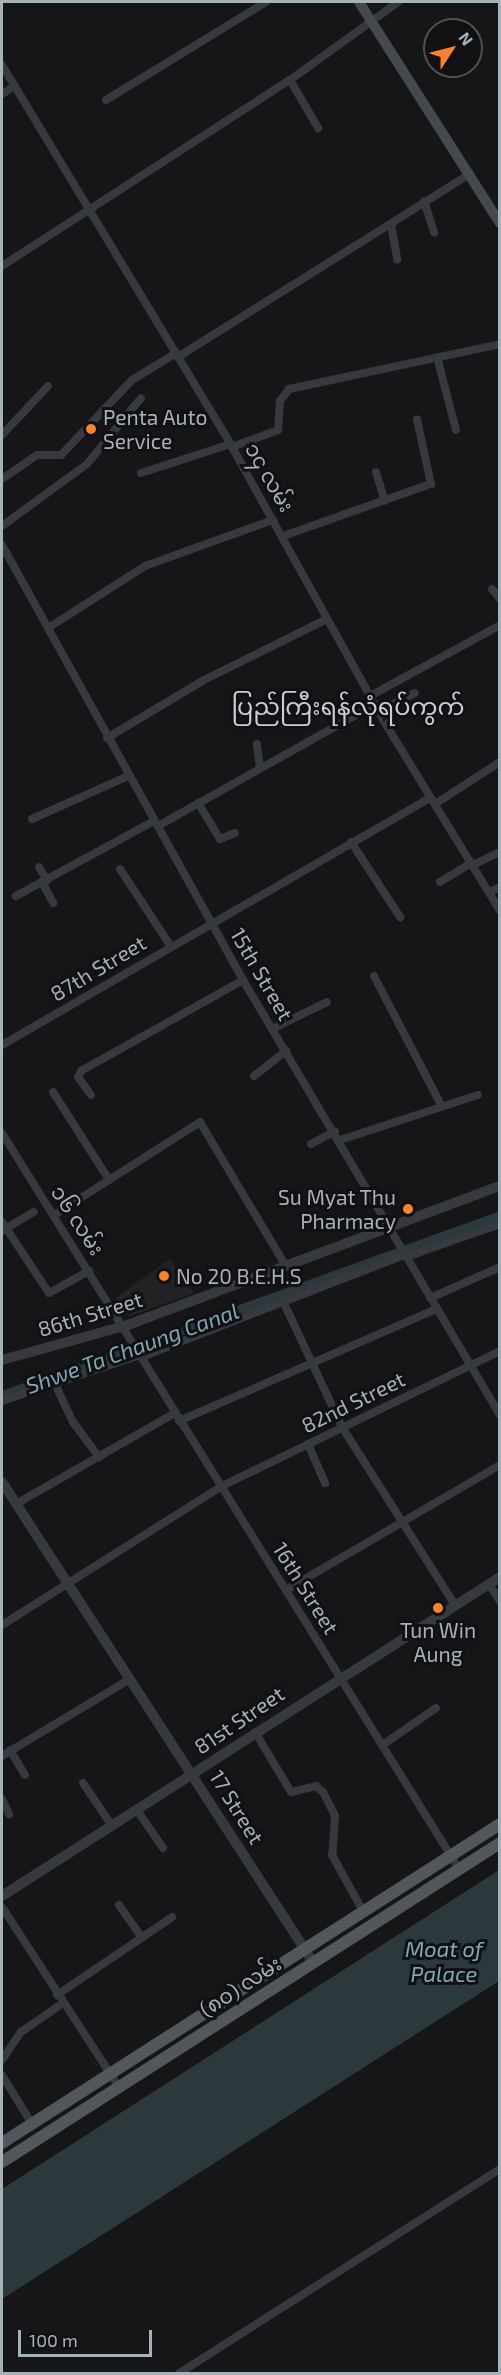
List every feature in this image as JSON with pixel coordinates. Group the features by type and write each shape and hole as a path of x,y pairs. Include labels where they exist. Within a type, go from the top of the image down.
{"main road":[{"path":"359,2 500,223"},
{"name":"(၈၀) လမ်း","path":"2,2144 500,1824"},
{"name":"(၈၀) လမ်း","path":"2,2162 500,1843"}],"street":[{"path":"106,100 267,2"},
{"path":"2,266 88,208 290,80 398,2"},
{"name":"၁၄ လမ်း","path":"2,64 231,446 370,696 500,910"},
{"path":"290,80 318,128"},
{"path":"2,94 15,86"},
{"path":"2,480 37,455 62,455 132,380 177,355 470,174"},
{"path":"424,201 434,232"},
{"path":"391,224 397,259"},
{"path":"141,473 278,430 280,401 289,389 499,346"},
{"path":"437,357 456,430"},
{"path":"2,435 48,386"},
{"path":"2,526 87,464 141,398"},
{"path":"283,536 385,501 432,480 417,419"},
{"path":"376,472 385,501"},
{"path":"48,628 145,566 273,520"},
{"name":"15th Street","path":"2,545 243,980 335,1131 436,1309 500,1415"},
{"path":"492,589 500,599"},
{"path":"107,738 204,681 327,619"},
{"path":"370,696 500,625"},
{"path":"16,896 198,803 377,707 415,693"},
{"path":"257,744 260,768"},
{"name":"87th Street","path":"2,1045 211,920 351,842 433,801 500,762"},
{"path":"32,819 128,776"},
{"path":"198,803 220,839 235,833"},
{"path":"351,842 400,917"},
{"path":"440,882 500,852"},
{"path":"39,867 53,903"},
{"path":"120,869 170,945"},
{"path":"489,892 500,887"},
{"path":"374,976 440,1103"},
{"path":"91,1095 78,1077 81,1071 243,980"},
{"path":"272,1029 327,1002"},
{"path":"254,1076 286,1051"},
{"path":"53,1092 109,1180"},
{"path":"340,1140 440,1103 478,1095"},
{"path":"54,1215 200,1122 286,1266"},
{"path":"311,1144 335,1131"},
{"name":"၁၆ လမ်း","path":"2,1133 125,1326"},
{"name":"86th Street","path":"2,1360 125,1326 500,1186"},
{"path":"34,1212 3,1227 49,1293 89,1271"},
{"path":"2,1401 143,1354 405,1254 500,1224"},
{"path":"430,1298 500,1268"},
{"path":"283,1301 342,1427 400,1523 455,1605"},
{"path":"16,1504 99,1457 177,1417 436,1309"},
{"name":"16th Street","path":"125,1326 135,1339 177,1417 384,1744 459,1869"},
{"name":"82nd Street","path":"68,1583 222,1486 500,1350"},
{"path":"54,1384 73,1422 99,1457"},
{"path":"308,1444 326,1483"},
{"path":"286,1590 500,1465"},
{"name":"17 Street","path":"2,1482 194,1774 313,1962"},
{"name":"81st Street","path":"2,1896 194,1774 340,1677 500,1577"},
{"path":"2,1625 68,1583"},
{"path":"489,1584 500,1601"},
{"path":"2,1756 130,1679"},
{"path":"384,1744 435,1708"},
{"path":"255,1732 291,1792 316,1786 323,1792 335,1816 332,1855 364,1913"},
{"path":"10,1750 25,1775"},
{"path":"83,1783 112,1826"},
{"path":"2,1799 9,1814"},
{"path":"137,1810 164,1848"},
{"path":"119,1905 141,1937"},
{"path":"2,1907 57,1995 119,2087"},
{"path":"57,1995 172,1917"},
{"path":"2,2060 21,2032 63,2003"},
{"path":"2,2075 32,2124"},
{"path":"178,2373 500,2169"}],"shaded area":[{"name":"No 20 B.E.H.S","path":"170,1259 194,1293 128,1317 115,1298"}],"water":[{"name":"Moat of Palace","path":"499,1870 499,1981 2,2299 2,2189"}],"waterway":[{"name":"Shwe Ta Chaung Canal","path":"2,1395 500,1215"}],"place":[{"name":"Penta Auto Service","path":"91,429"},
{"name":"Su Myat Thu Pharmacy","path":"408,1209"},
{"name":"No 20 B.E.H.S","path":"164,1276"},
{"name":"Tun Win Aung","path":"438,1608"}],"district":[{"name":"ပြည်ကြီးရန်လုံရပ်ကွက်","path":"348,706"}]}
